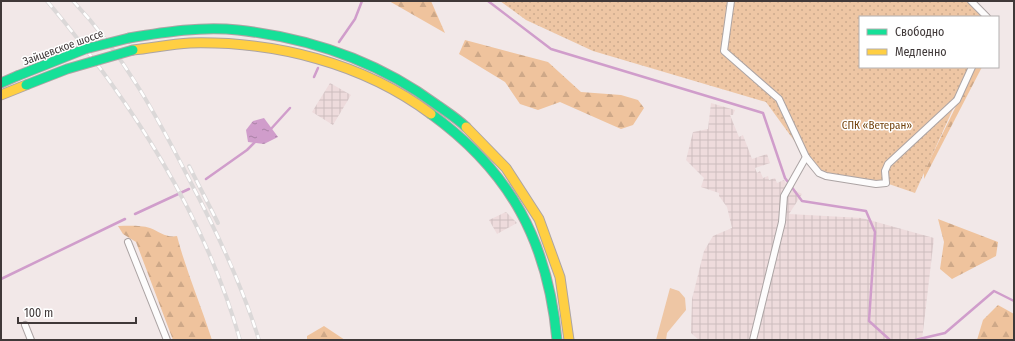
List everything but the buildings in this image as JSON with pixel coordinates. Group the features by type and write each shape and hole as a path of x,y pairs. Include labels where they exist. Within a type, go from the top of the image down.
{"main road":[{"name":"Зайцевское шоссе","path":"1,83 73,54 118,40 185,30 236,30 296,40 353,57 410,84 438,103 463,123 508,170 536,215 549,242 560,278 567,312 569,340"},
{"name":"Зайцевское шоссе","path":"1,95 81,65 141,48 187,43 244,43 267,46 300,53 374,79 420,105 482,158 505,186 528,225 538,248 550,286 557,340"}],"street":[{"path":"731,1 724,51 779,99 806,157 820,172 826,176 876,184 886,182 885,171 888,164 957,100 972,68"},
{"path":"971,1 986,16"},
{"path":"753,340 782,222 784,196 806,157"},
{"path":"128,242 166,340"},
{"path":"25,325 31,340"}],"shaded area":[{"path":"330,83 351,95 333,125 312,112"},
{"path":"711,103 735,110 733,115 730,115 739,137 743,135 752,159 767,154 770,163 755,168 757,173 760,171 763,178 768,176 769,180 775,178 777,183 784,180 788,187 802,194 789,214 862,218 934,238 922,340 699,340 691,333 692,299 704,251 713,236 732,228 727,207 719,196 719,193 701,187 704,178 686,160 693,132 708,129"},
{"path":"506,212 517,223 497,234 489,220"}],"green space":[{"path":"389,1 431,1 445,33"},
{"name":"СПК «Ветеран»","path":"500,1 971,1 986,16 859,16 859,68 972,68 915,193 886,183 826,176 806,157 766,102 593,51 526,20"},
{"path":"465,40 548,62 581,92 621,95 638,100 644,108 633,125 621,129 560,102 538,110 520,104 505,82 459,54"},
{"path":"975,68 981,68 924,179 924,172"},
{"path":"938,219 998,242 996,256 952,279 940,269 944,242"},
{"path":"118,226 146,227 166,235 177,236 212,340 173,340 136,242 123,234"},
{"path":"670,288 679,291 685,298 686,310 667,333 666,340 656,340"},
{"path":"998,305 1014,314 1014,340 977,340 983,320"},
{"path":"324,326 345,340 307,340 307,336"}],"water":[{"path":"264,118 278,137 264,144 248,142 246,130 253,121"}],"waterway":[{"path":"339,42 355,19 362,1"},
{"path":"488,1 551,49 763,113 785,178 802,201 866,211 875,232 869,321 890,340"},
{"path":"314,77 318,68"},
{"path":"270,130 290,108"},
{"path":"206,179 247,150 256,141"},
{"path":"135,214 189,189"},
{"path":"1,279 125,219"},
{"path":"915,340 945,333 994,291 1014,301"}],"railway":[{"path":"47,1 108,78 162,160 185,203 206,248 225,293 240,340"},
{"path":"73,1 108,42 152,109 210,220 245,299 259,340"},
{"path":"189,166 218,223"}],"traffic: fast":[{"path":"129,38 184,30 224,29 291,39 343,54 392,76 460,121 466,127"},
{"path":"17,76 85,49 129,38"},
{"path":"26,85 67,69 133,50"},
{"path":"1,83 17,76"},
{"path":"431,114 459,136 483,160 504,185 521,212 534,241 545,272 557,340"}],"traffic: slow":[{"path":"133,50 176,44 222,43 286,51 317,59 377,81 405,96 431,114"},
{"path":"1,95 26,85"},
{"path":"466,127 506,168 539,219 560,277 569,340"}]}
